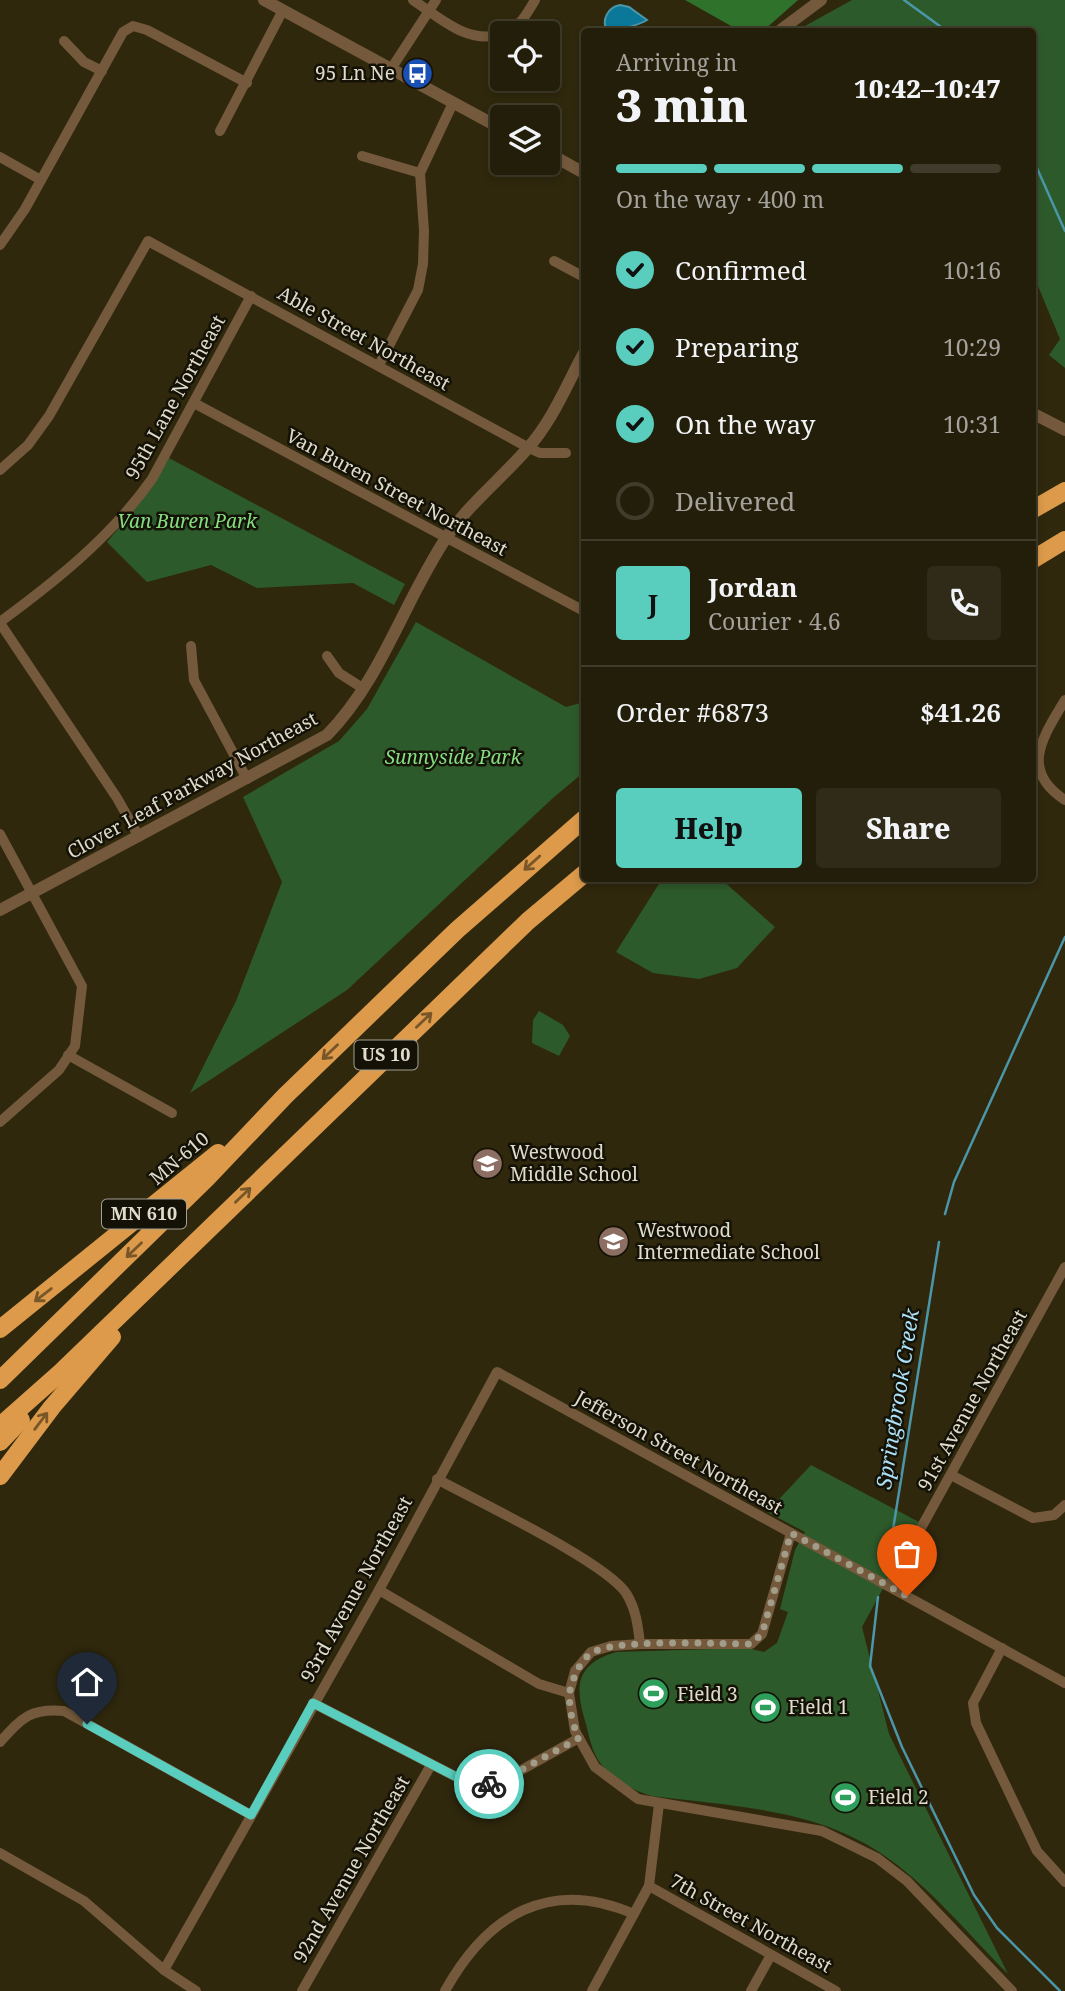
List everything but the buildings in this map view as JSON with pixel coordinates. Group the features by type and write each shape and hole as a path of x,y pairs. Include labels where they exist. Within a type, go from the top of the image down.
{"highway":[{"path":"1036,508 1065,491"},
{"path":"1036,558 1065,540"},
{"name":"US 10","path":"0,1380 206,1178 285,1096 457,930 581,822"},
{"name":"US 10","path":"0,1426 61,1372 528,921 581,877"},
{"name":"MN-610","path":"0,1329 285,1096"},
{"path":"0,1476 52,1407 194,1243"},
{"path":"0,1442 61,1372"}],"street":[{"path":"264,0 490,123"},
{"path":"413,0 460,31 476,37 490,35"},
{"path":"391,69 436,0"},
{"path":"521,21 535,0"},
{"path":"783,28 821,0"},
{"path":"220,131 283,10"},
{"path":"0,245 41,180 123,32 133,26 147,30 247,83"},
{"path":"64,41 84,62 102,71"},
{"path":"379,365 418,290 423,264 424,199 420,173 453,103"},
{"path":"362,156 420,173"},
{"path":"0,158 41,180"},
{"path":"560,160 581,171"},
{"name":"Able Street Northeast","path":"62,392 148,242 528,448 540,453 566,453"},
{"path":"554,261 581,275"},
{"name":"95th Lane Northeast","path":"0,622 100,542 132,507 152,479 251,296"},
{"name":"Clover Leaf Parkway Northeast","path":"0,910 323,738 345,716 364,689 446,538 482,493 528,448 581,358"},
{"path":"47,399 62,392"},
{"path":"0,470 28,445 62,392"},
{"name":"Van Buren Street Northeast","path":"194,402 581,609"},
{"path":"1036,415 1065,430"},
{"path":"0,622 117,798 139,837"},
{"path":"191,646 194,680 247,779"},
{"path":"327,656 339,673 364,689"},
{"path":"1065,700 1038,750 1037,763 1044,782 1065,800"},
{"path":"0,834 82,986 75,1046 59,1070 0,1122"},
{"path":"68,1055 172,1113"},
{"name":"91st Avenue Northeast","path":"889,1586 1065,1267"},
{"name":"93rd Avenue Northeast","path":"164,1970 379,1590 497,1372"},
{"name":"Jefferson Street Northeast","path":"497,1372 1065,1683"},
{"path":"951,1475 1033,1518 1054,1515 1065,1505"},
{"path":"437,1479 597,1567 625,1591 637,1615 640,1644"},
{"path":"791,1533 762,1634 751,1644 640,1644 611,1646 591,1652 575,1671 569,1693 579,1738 595,1767 621,1789 638,1799 822,1830 877,1858 907,1881 1012,1991"},
{"path":"379,1590 539,1684 569,1693"},
{"path":"1002,1648 973,1703 976,1723 1037,1851 1065,1882"},
{"path":"313,1703 472,1785 496,1784 579,1738"},
{"path":"0,1742 23,1717 43,1709 64,1711 251,1815"},
{"name":"92nd Avenue Northeast","path":"302,1991 431,1765"},
{"path":"592,1991 649,1886 659,1804"},
{"path":"0,1853 84,1901 164,1970 196,1991"},
{"name":"7th Street Northeast","path":"649,1886 836,1991"},
{"path":"445,1991 461,1963 508,1916 552,1898 615,1905 634,1913"},
{"path":"751,1991 771,1955"}],"green space":[{"path":"685,0 798,0 766,28 735,28"},
{"path":"852,0 1065,0 1065,368 1049,355 1060,339 1036,281 1036,28 801,28"},
{"name":"Van Buren Park","path":"169,458 405,584 394,605 353,583 257,588 211,565 147,582 107,542 145,496"},
{"name":"Sunnyside Park","path":"416,622 566,707 581,703 581,775 347,990 190,1093 236,1001 282,882 243,797 339,741 367,709"},
{"path":"660,882 724,882 775,927 737,968 699,979 653,973 616,952"},
{"path":"539,1011 563,1025 570,1036 559,1056 532,1043 533,1020"},
{"path":"811,1465 919,1522 862,1627 889,1734 1008,1974 914,1879 879,1852 853,1837 827,1826 770,1811 646,1794 627,1786 610,1774 592,1748 582,1711 580,1688 585,1671 602,1657 616,1652 747,1648 764,1652 777,1643 788,1612 780,1609 795,1550 805,1532 767,1512"}],"water":[{"path":"620,5 629,7 647,20 624,28 606,28 607,15 612,8"}],"waterway":[{"name":"Springbrook Creek","path":"904,0 942,28"},
{"name":"Springbrook Creek","path":"1036,166 1065,231"},
{"name":"Springbrook Creek","path":"945,1214 954,1182 1065,937"},
{"name":"Springbrook Creek","path":"888,1561 939,1242"},
{"name":"Springbrook Creek","path":"878,1597 870,1666 902,1747 974,1895 997,1928 1060,1991"}],"way so far":[{"path":"489,1784 496,1784 579,1738 575,1731 569,1693 575,1671 591,1652 611,1646 640,1644 751,1644 762,1634 791,1533 907,1596"}],"place":[{"name":"95 Ln Ne","path":"418,73"},
{"name":"Westwood Middle School","path":"487,1163"},
{"name":"Westwood Intermediate School","path":"614,1241"},
{"name":"Field 3","path":"654,1694"},
{"name":"Field 1","path":"765,1707"},
{"name":"Field 2","path":"845,1797"}],"route":[{"path":"87,1724 251,1815 313,1703 472,1785 489,1784"}]}
